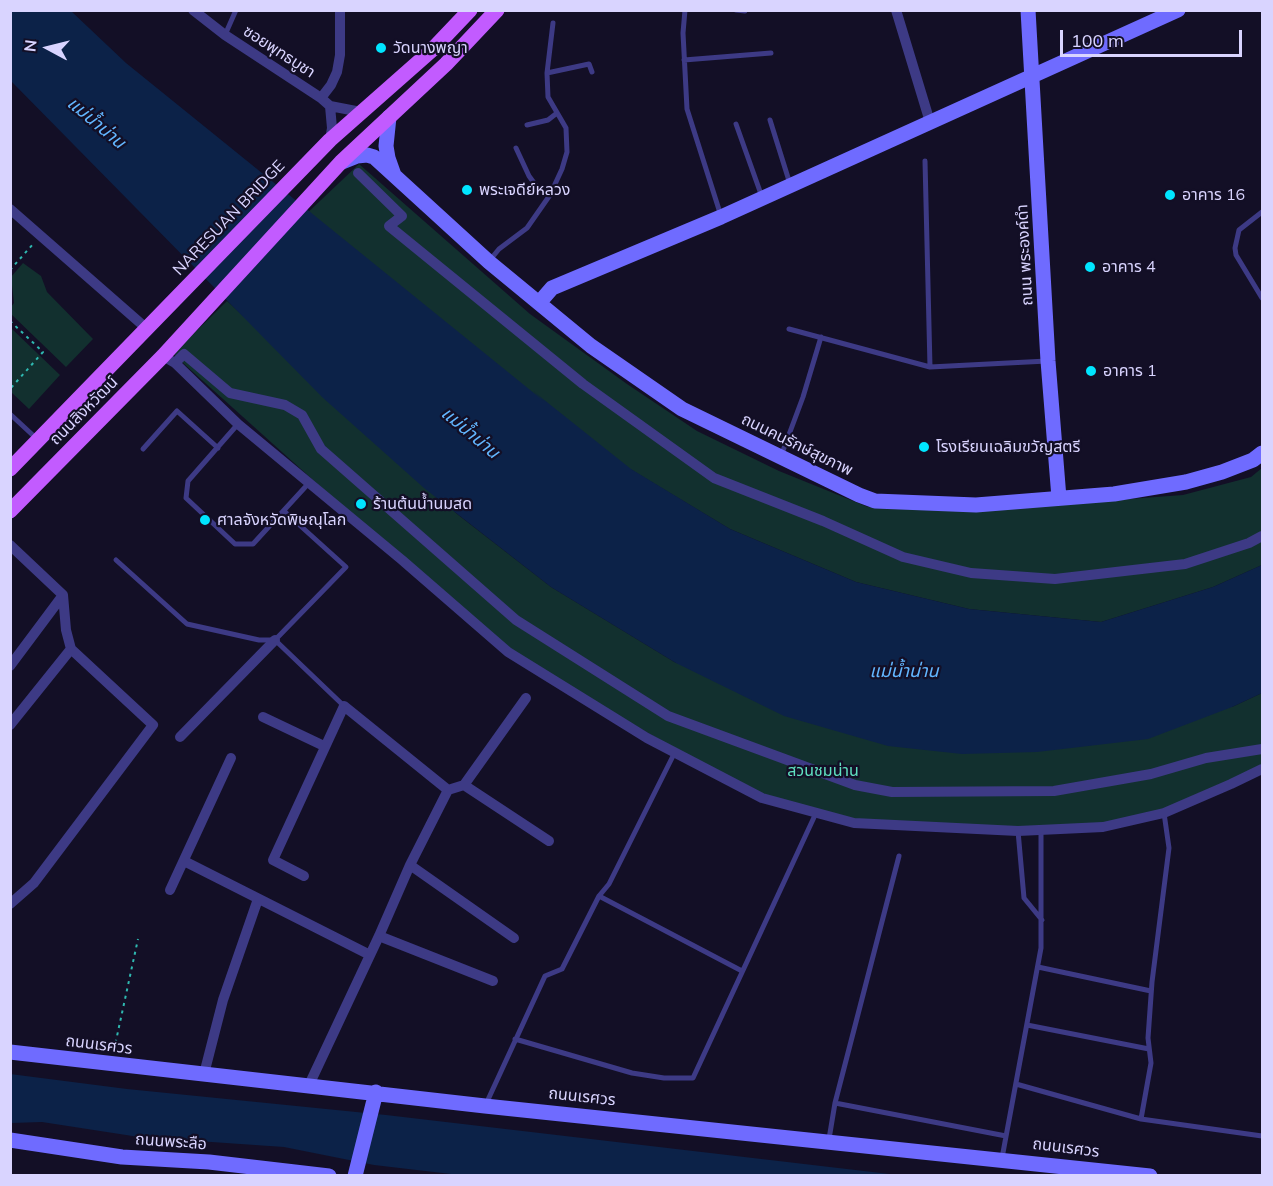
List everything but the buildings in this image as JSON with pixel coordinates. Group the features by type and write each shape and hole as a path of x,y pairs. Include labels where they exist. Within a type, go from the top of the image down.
{"main road":[{"name":"NARESUAN BRIDGE","path":"150,324 330,140 432,50 470,10"},
{"path":"349,158 446,64 497,10"},
{"name":"ถนนสิงหวัฒน์","path":"10,511 169,360 182,335 349,158"},
{"name":"ถนนสิงหวัฒน์","path":"10,469 150,324"}],"street":[{"name":"ซอยพุทธบูชา","path":"193,10 225,35 330,106"},
{"path":"321,98 337,72 340,55 340,10"},
{"path":"896,10 930,122"},
{"name":"ถนน พระองค์ดำ","path":"1028,10 1048,361 1059,498"},
{"path":"539,303 552,288 721,217 1178,10"},
{"path":"330,140 332,128 330,106 361,112"},
{"path":"389,117 386,146 394,175"},
{"name":"ถนนคนรักษ์สุขภาพ","path":"349,158 366,155 374,158 489,262 591,346 682,409 875,501 976,505 1114,494 1186,482 1222,472 1253,460 1263,453"},
{"path":"358,173 402,216 389,225 583,384 714,478 823,521 903,557 971,573 1055,579 1185,564 1249,543 1263,536"},
{"path":"10,209 40,236 150,324"},
{"path":"1263,749 1206,758 1151,774 1054,791 892,792 855,785 668,716 516,620 321,449 302,415 285,405 230,393 184,354 169,360 238,424 402,560 508,652 674,754 762,798 854,823 1018,831 1103,827 1164,813 1263,769"},
{"path":"10,545 63,596 66,630 71,649 153,725 41,874 10,904"},
{"path":"10,666 63,596"},
{"path":"180,737 275,640"},
{"path":"10,725 71,649"},
{"path":"309,1084 410,865 448,790 464,784 526,698"},
{"path":"304,876 273,861 344,706 448,790"},
{"path":"263,717 324,746"},
{"path":"170,890 231,758"},
{"path":"464,784 549,841"},
{"path":"184,861 370,955"},
{"path":"410,865 514,938"},
{"path":"204,1074 223,1000 258,899"},
{"path":"379,936 493,981"},
{"name":"ถนนเรศวร","path":"10,1052 309,1084 485,1106 1002,1158 1150,1176"},
{"path":"356,1171 376,1092"},
{"name":"ถนนพระลือ","path":"10,1140 122,1157 209,1162 329,1176"}],"lane":[{"path":"225,35 236,10"},
{"path":"685,10 683,33 687,109 721,217"},
{"path":"736,10 745,11"},
{"path":"489,262 500,249 527,228 550,195 567,152 566,128 548,97 553,23"},
{"path":"684,60 771,53"},
{"path":"548,73 589,64 592,72"},
{"path":"527,125 548,120 557,113"},
{"path":"770,120 790,186"},
{"path":"736,124 762,198"},
{"path":"516,148 529,176 537,187 550,195"},
{"path":"925,161 930,367"},
{"path":"1263,212 1239,230 1235,248 1236,255 1263,298"},
{"path":"789,329 930,367 1048,361"},
{"path":"781,457 804,397 821,337"},
{"path":"143,448 177,411 218,448"},
{"path":"10,414 38,440"},
{"path":"238,424 188,482 186,498 236,544 253,544 308,484"},
{"path":"275,640 346,567 284,511"},
{"path":"116,560 187,624 260,640 275,640 344,706"},
{"path":"485,1106 545,976 562,969 598,896 609,884 674,754"},
{"path":"515,1039 632,1073 664,1078 693,1078 816,813"},
{"path":"1141,1119 1151,1063 1148,1038 1151,991 1169,848 1164,813"},
{"path":"1002,1158 1041,948 1041,830"},
{"path":"1018,831 1024,898 1042,920"},
{"path":"829,1141 836,1103 899,856"},
{"path":"598,896 742,971"},
{"path":"1038,967 1151,991"},
{"path":"1027,1024 1149,1048"},
{"path":"1016,1084 1141,1119 1263,1136"},
{"path":"836,1103 1006,1136"}],"path":[{"path":"10,270 40,236"},
{"path":"10,321 43,352 10,389"},
{"path":"112,1064 138,939"}],"green space":[{"path":"359,164 530,314 697,431 779,471 868,507 1007,508 1183,495 1251,477 1262,468 1262,565 1213,587 1101,622 969,609 856,582 730,529 615,460 302,218"},
{"path":"23,263 41,276 47,292 93,339 66,367 11,314 11,307 14,303 11,277"},
{"name":"สวนชมน่าน","path":"227,301 457,514 551,587 676,663 1232,707 1262,693 1262,769 1163,813 1103,827 1018,831 854,823 754,794 508,652 173,354"},
{"path":"11,328 60,375 29,409 11,392"}],"water":[{"name":"แม่น้ำน่าน","path":"10,11 71,11 126,63 545,402 533,391 631,469 730,529 856,582 969,609 1101,622 1213,587 1262,565 1262,693 1148,739 1037,752 962,754 888,746 784,716 676,663 551,587 424,488 322,397 11,81"},
{"path":"10,1074 898,1175 468,1176 374,1165 284,1147 139,1137 42,1122 11,1123"}],"place":[{"name":"วัดนางพญา","path":"381,48"},
{"name":"พระเจดีย์หลวง","path":"467,190"},
{"name":"อาคาร 16","path":"1170,195"},
{"name":"อาคาร 4","path":"1090,267"},
{"name":"อาคาร 1","path":"1091,371"},
{"name":"โรงเรียนเฉลิมขวัญสตรี","path":"924,447"},
{"name":"ร้านต้นน้ำนมสด","path":"361,504"},
{"name":"ศาลจังหวัดพิษณุโลก","path":"205,520"}]}
